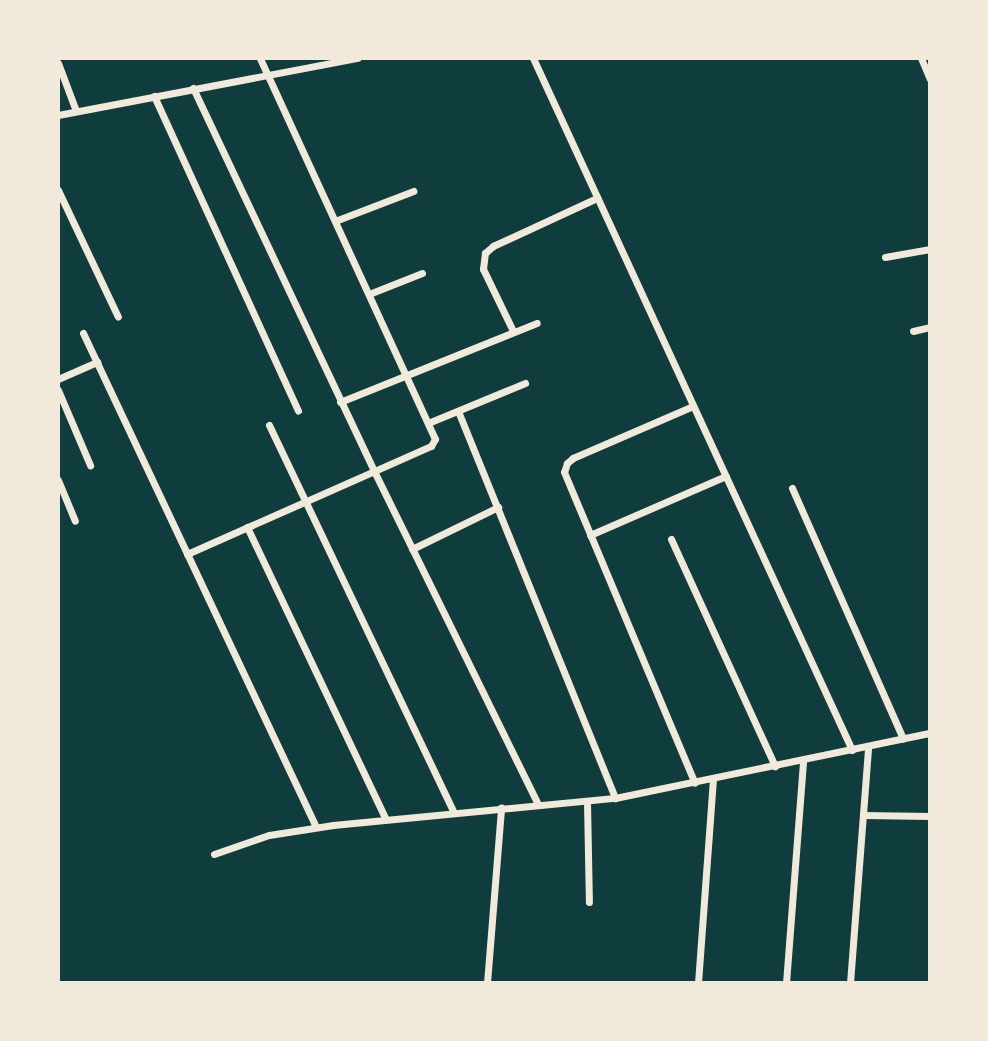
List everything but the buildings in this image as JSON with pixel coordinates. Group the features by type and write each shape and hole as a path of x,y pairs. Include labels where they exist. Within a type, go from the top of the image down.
{"street":[{"path":"187,554 435,442 260,58"},
{"path":"58,115 358,58"},
{"path":"533,58 852,750"},
{"path":"921,58 930,79"},
{"path":"58,63 76,111"},
{"path":"193,88 340,402 538,806"},
{"path":"154,96 298,411"},
{"path":"58,190 117,317"},
{"path":"335,221 413,191"},
{"path":"513,331 483,269 485,253 493,246 597,198"},
{"path":"885,257 930,249"},
{"path":"369,294 422,273"},
{"path":"340,402 405,373 537,323"},
{"path":"913,331 930,327"},
{"path":"83,333 316,827"},
{"path":"58,379 97,362"},
{"path":"428,423 525,383"},
{"path":"58,390 90,465"},
{"path":"694,406 567,463 565,476 695,783"},
{"path":"458,411 615,797"},
{"path":"269,425 454,811"},
{"path":"590,535 726,476"},
{"path":"58,480 75,521"},
{"path":"792,488 903,738"},
{"path":"412,549 498,507"},
{"path":"247,527 385,818"},
{"path":"671,539 775,766"},
{"path":"214,854 269,835 316,827 454,811 587,802 713,780 930,733"},
{"path":"850,983 868,747"},
{"path":"786,983 803,760"},
{"path":"698,983 713,780"},
{"path":"587,802 589,902"},
{"path":"487,983 501,808"},
{"path":"863,815 930,816"}]}
